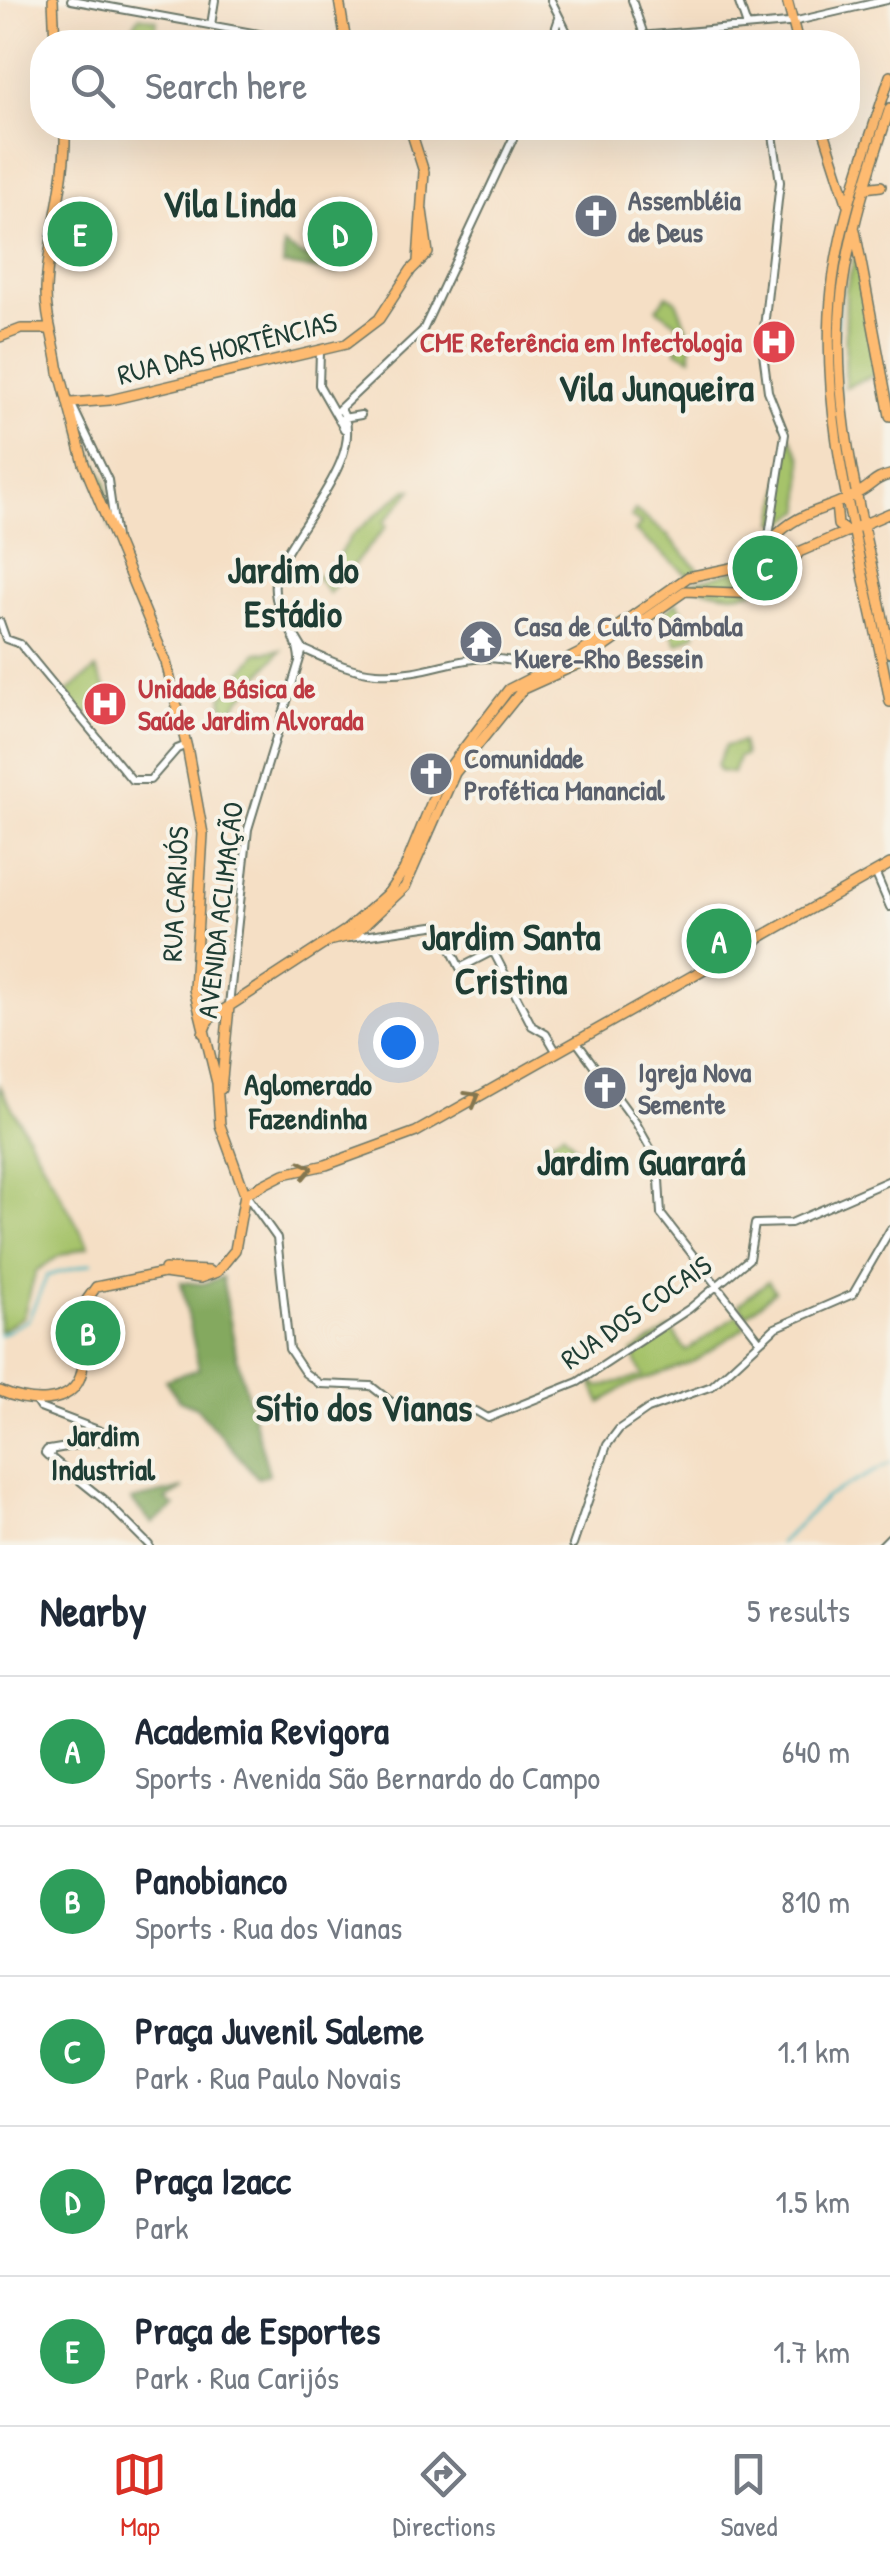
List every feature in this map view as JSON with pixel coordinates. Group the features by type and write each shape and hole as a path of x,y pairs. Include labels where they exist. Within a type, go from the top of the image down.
{"main road":[{"path":"52,0 54,30"},
{"path":"339,0 344,30"},
{"path":"787,0 794,30"},
{"path":"854,494 832,406 832,288 890,76"},
{"path":"890,108 851,217 841,308 840,372 858,527 890,702"},
{"name":"RUA CARIJÓS","path":"64,140 46,285 49,327 78,449 113,544 166,662 186,745 203,834 194,959 198,1013 218,1065"},
{"name":"RUA DAS HORTÊNCIAS","path":"70,403 110,400 320,352 366,333 421,254 424,167 414,140"},
{"path":"827,140 861,255 890,416"},
{"path":"842,189 881,186"},
{"path":"848,254 858,243"},
{"path":"848,254 861,255"},
{"path":"0,334 13,326 49,327"},
{"path":"203,1033 208,1020 344,936 389,892 401,876 450,763 505,693 588,653 706,572 741,568 760,552 774,532 798,516 836,504 876,478 890,475"},
{"path":"836,504 838,525 858,527"},
{"path":"686,585 750,597 774,588 794,557 890,513"},
{"path":"858,527 890,653"},
{"path":"774,532 794,557"},
{"path":"0,1388 35,1400 62,1394 80,1378 76,1314 90,1292 129,1278 164,1273 200,1278 217,1272 235,1250 245,1192 284,1174 326,1165 416,1132 890,864"},
{"name":"AVENIDA ACLIMAÇÃO","path":"229,1007 218,1065 220,1125 245,1192"},
{"path":"198,1013 208,1020"}],"street":[{"path":"71,0 237,30"},
{"path":"210,25 214,0"},
{"path":"551,0 566,30"},
{"path":"632,0 642,30"},
{"path":"738,0 747,26"},
{"path":"701,30 792,22 887,0"},
{"path":"555,30 559,17"},
{"path":"339,414 351,394 422,330 512,140"},
{"path":"774,140 780,182 762,346 767,386 784,439 774,532"},
{"path":"320,352 318,382 339,414 344,430 342,464 278,570 274,593 300,648 350,668 375,673 484,655 547,670"},
{"name":"RUA CARIJÓS","path":"70,403 108,480 116,532 113,544"},
{"path":"339,414 361,415"},
{"path":"0,622 6,639 20,644 136,782 156,776 177,749 186,745"},
{"name":"AVENIDA ACLIMAÇÃO","path":"229,1007 248,829 297,670 300,648"},
{"path":"875,872 890,907"},
{"path":"344,936 366,937 438,924 460,968 493,951 532,1026 546,1034 556,1051"},
{"path":"575,1040 636,1123 658,1162 661,1214 760,1340"},
{"name":"RUA DOS COCAIS","path":"245,1192 277,1238 289,1349 304,1373 320,1384 371,1386 408,1416 476,1411 488,1418 578,1382 719,1284 749,1259 755,1224 790,1223 890,1180"},
{"path":"573,1545 607,1445 619,1429 648,1410 712,1386 760,1340 784,1323 857,1291 890,1230"},
{"path":"35,1400 90,1427 100,1436 49,1453 149,1545"},
{"path":"882,1545 890,1537"}],"green space":[{"path":"140,16 157,20 155,30 130,30"},
{"path":"79,213 104,218 98,244 59,247 60,222 77,222"},
{"path":"336,214 356,224 358,244 327,249 323,228"},
{"path":"284,245 302,256 330,256 337,273 283,265"},
{"path":"855,257 859,259 879,373 845,387 846,290"},
{"path":"667,295 676,300 691,339 691,358 676,350 682,337 678,324 657,309"},
{"path":"79,427 106,481 112,532"},
{"path":"790,436 802,458 802,510 783,524 775,523"},
{"path":"406,490 412,490 384,522 387,526 329,593 317,577 328,570 352,535"},
{"path":"635,510 667,535 699,570 688,575 635,531 641,524 631,517"},
{"path":"772,542 791,557 759,589 733,594 687,584 747,567"},
{"path":"677,602 696,634 677,644 663,614"},
{"path":"281,650 226,717 222,698 257,653"},
{"path":"96,669 109,695 83,717 67,692"},
{"path":"742,742 745,755 738,757 733,773 719,771 717,765 725,746"},
{"path":"0,1086 89,1246 59,1256 36,1271 23,1317 0,1331"},
{"path":"563,1132 576,1147 546,1162 549,1142"},
{"path":"222,1277 237,1358 269,1474 258,1478 196,1407 179,1400 165,1380 199,1369 181,1282 203,1284"},
{"path":"768,1281 775,1291 746,1316 739,1304"},
{"path":"738,1314 745,1327 695,1361 624,1387 601,1403 590,1379 599,1387 643,1376 632,1353 671,1328 686,1351"},
{"path":"184,1488 166,1499 175,1507 152,1523 131,1500"}],"waterway":[{"path":"885,110 890,94"},
{"path":"844,450 836,387 836,323 843,261 857,199"},
{"path":"885,648 890,675"},
{"path":"0,1335 28,1320 47,1276 92,1263"},
{"path":"780,1543 826,1497 890,1463"}],"place":[{"name":"Assembléia de Deus","path":"596,216"},
{"name":"Praça de Esportes","path":"80,234"},
{"name":"Praça Izacc","path":"340,234"},
{"name":"CME Referência em Infectologia","path":"774,342"},
{"name":"Praça Juvenil Saleme","path":"765,568"},
{"name":"Casa de Culto Dâmbala Kuere-Rho Bessein","path":"481,642"},
{"name":"Unidade Básica de Saúde Jardim Alvorada","path":"105,704"},
{"name":"Comunidade Profética Manancial","path":"431,774"},
{"name":"Academia Revigora","path":"719,941"},
{"name":"Igreja Nova Semente","path":"605,1088"},
{"name":"Panobianco","path":"88,1333"}],"district":[{"name":"Vila Linda","path":"229,203"},
{"name":"Vila Junqueira","path":"656,387"},
{"name":"Jardim do Estádio","path":"293,591"},
{"name":"Jardim Santa Cristina","path":"511,958"},
{"name":"Aglomerado Fazendinha","path":"308,1101"},
{"name":"Jardim Guarará","path":"641,1161"},
{"name":"Sítio dos Vianas","path":"364,1407"},
{"name":"Jardim Industrial","path":"103,1452"}]}
